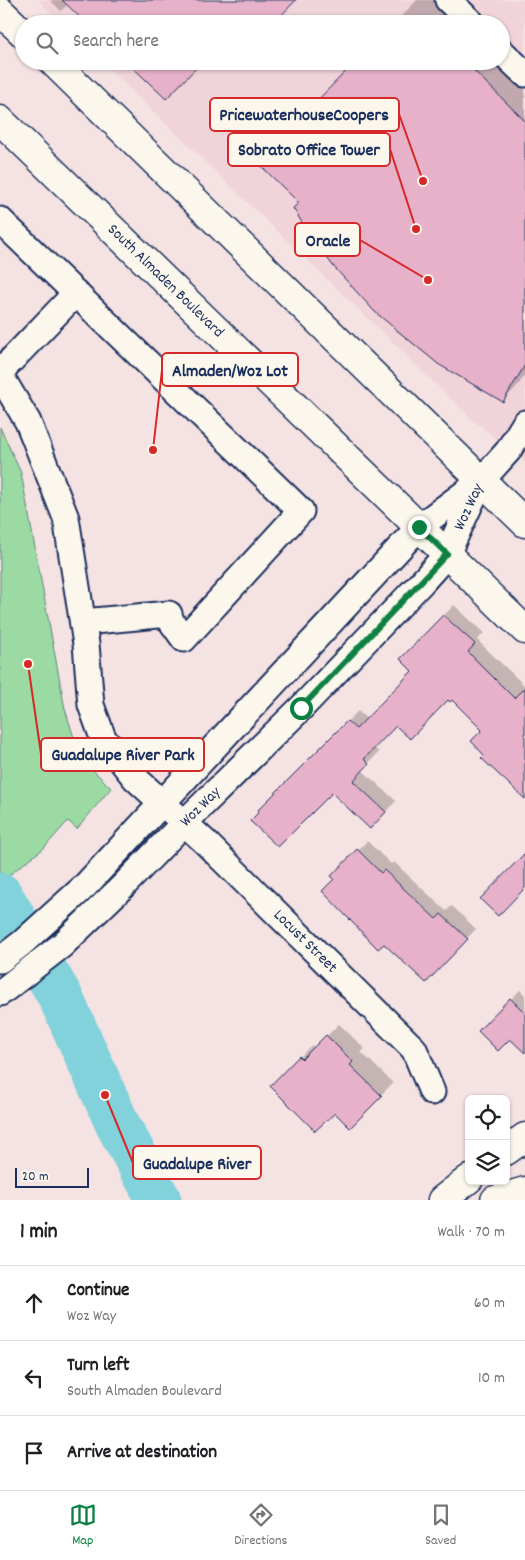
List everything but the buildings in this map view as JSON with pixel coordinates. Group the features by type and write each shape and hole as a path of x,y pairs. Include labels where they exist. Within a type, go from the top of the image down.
{"main road":[{"path":"0,10 15,25"},
{"path":"61,70 525,523"},
{"name":"South Almaden Boulevard","path":"0,120 525,630"},
{"path":"510,1148 525,1138"},
{"path":"442,1200 465,1182"},
{"path":"495,1200 525,1191"}],"street":[{"path":"510,60 525,74"},
{"path":"0,220 301,511 184,639 171,621 170,614 83,622"},
{"path":"0,373 76,293"},
{"name":"Locust Street","path":"0,373 28,422 66,518 83,622 91,706 103,738 135,778 184,823 414,1049 432,1092"},
{"path":"481,480 508,451 525,423"},
{"name":"Woz Way","path":"0,960 22,943 84,886 419,527 481,480"},
{"name":"Woz Way","path":"0,993 39,965 84,924 301,708 447,554 481,480"}],"shaded area":[{"path":"38,0 525,0 525,462 472,419 110,70 510,70 510,15 53,15"}],"green space":[{"path":"0,427 21,473 65,709 80,757 111,788 77,829 68,821 44,848 0,882"}],"waterway":[{"path":"0,895 60,996 118,1125 159,1200"}],"place":[{"name":"PricewaterhouseCoopers","path":"423,181"},
{"name":"Sobrato Office Tower","path":"416,229"},
{"name":"Oracle","path":"428,280"},
{"name":"Almaden/Woz Lot","path":"153,450"},
{"name":"Guadalupe River Park","path":"28,664"},
{"name":"Guadalupe River","path":"105,1095"}],"route":[{"path":"301,708 447,554 419,527"}]}
